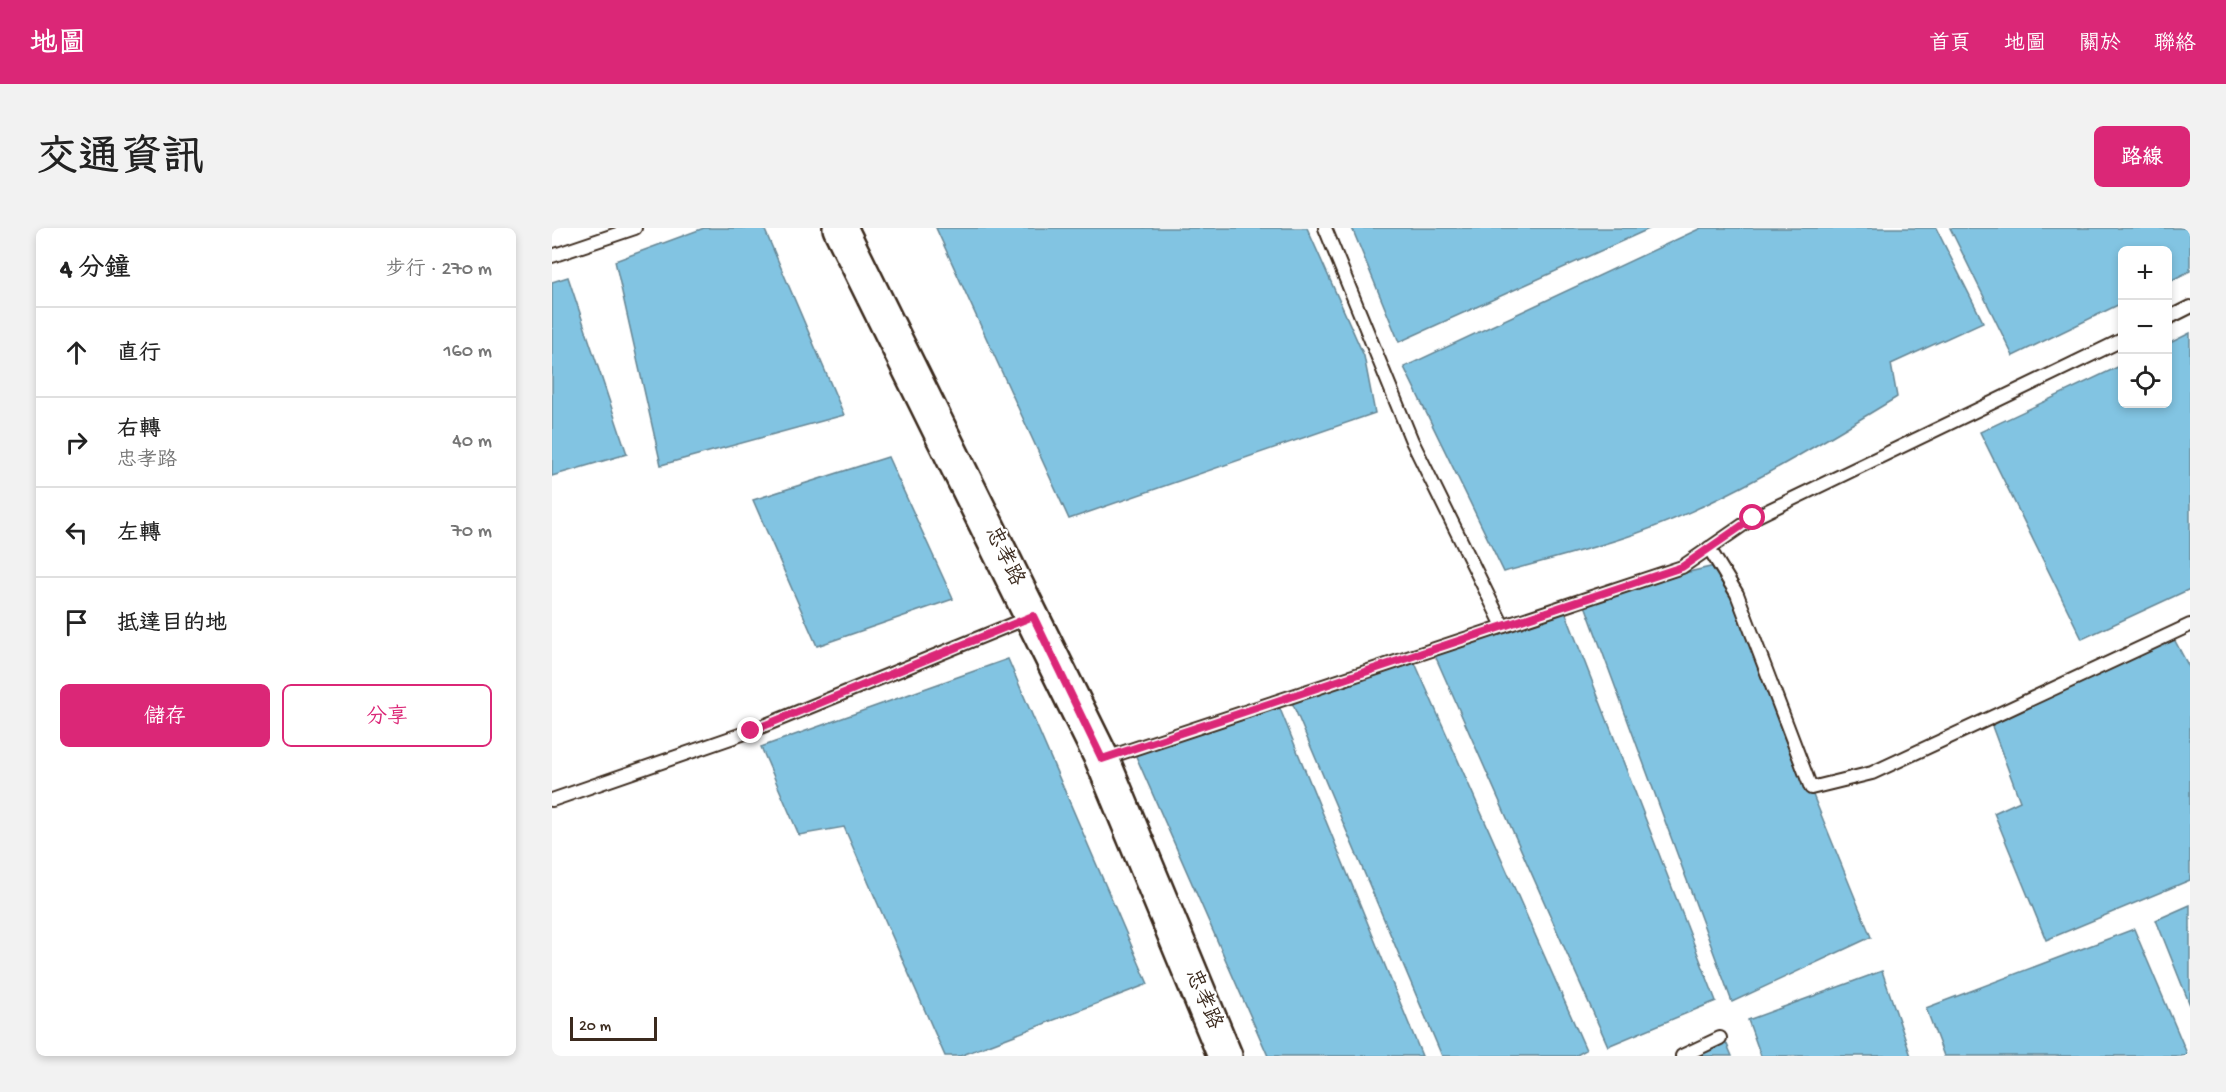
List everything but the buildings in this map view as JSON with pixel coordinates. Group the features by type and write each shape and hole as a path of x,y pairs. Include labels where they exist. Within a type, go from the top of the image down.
{"street":[{"name":"忠孝路","path":"840,228 1102,759 1225,1056"}],"lane":[{"path":"552,256 635,228"},
{"path":"1325,228 1412,441 1503,626"},
{"path":"2172,316 2190,307"},
{"path":"1102,759 1682,567 1753,518 2118,342"},
{"path":"1709,548 1737,594 1811,788 1872,773 2190,626"},
{"path":"552,800 751,731 1033,616"},
{"path":"1682,1056 1720,1038"}],"water":[{"path":"704,228 764,228 844,415 661,465 615,261"},
{"path":"936,228 1307,228 1364,356 1375,413 1069,519"},
{"path":"1352,228 1651,228 1399,342"},
{"path":"1701,228 1936,228 1983,322 1891,364 1897,397 1802,454 1735,490 1702,507 1635,534 1504,572 1404,367"},
{"path":"1950,228 2190,228 2190,271 2172,280 2172,246 2118,246 2118,305 2013,356"},
{"path":"568,277 627,454 552,476 552,282"},
{"path":"2190,333 2190,589 2082,639 1980,432 2118,367 2118,408 2172,408 2172,342"},
{"path":"888,457 953,599 817,646 753,500"},
{"path":"1719,565 1871,937 1732,1002 1582,597"},
{"path":"1561,601 1716,1001 1608,1046 1433,651"},
{"path":"2174,639 2190,669 2190,880 2046,940 1994,813 2020,801 1990,721"},
{"path":"1008,659 1148,984 960,1056 945,1056 844,827 799,835 761,747"},
{"path":"1415,663 1586,1050 1575,1056 1442,1056 1291,700"},
{"path":"1278,704 1422,1056 1268,1056 1135,754"},
{"path":"2190,905 2190,1005 2156,920"},
{"path":"2134,929 2188,1056 1944,1056 1926,1008"},
{"path":"1882,971 1911,1056 1761,1056 1748,1020"},
{"path":"1723,1035 1732,1056 1675,1056"}],"route":[{"path":"751,731 1033,616 1102,759 1682,567 1753,518"}]}
